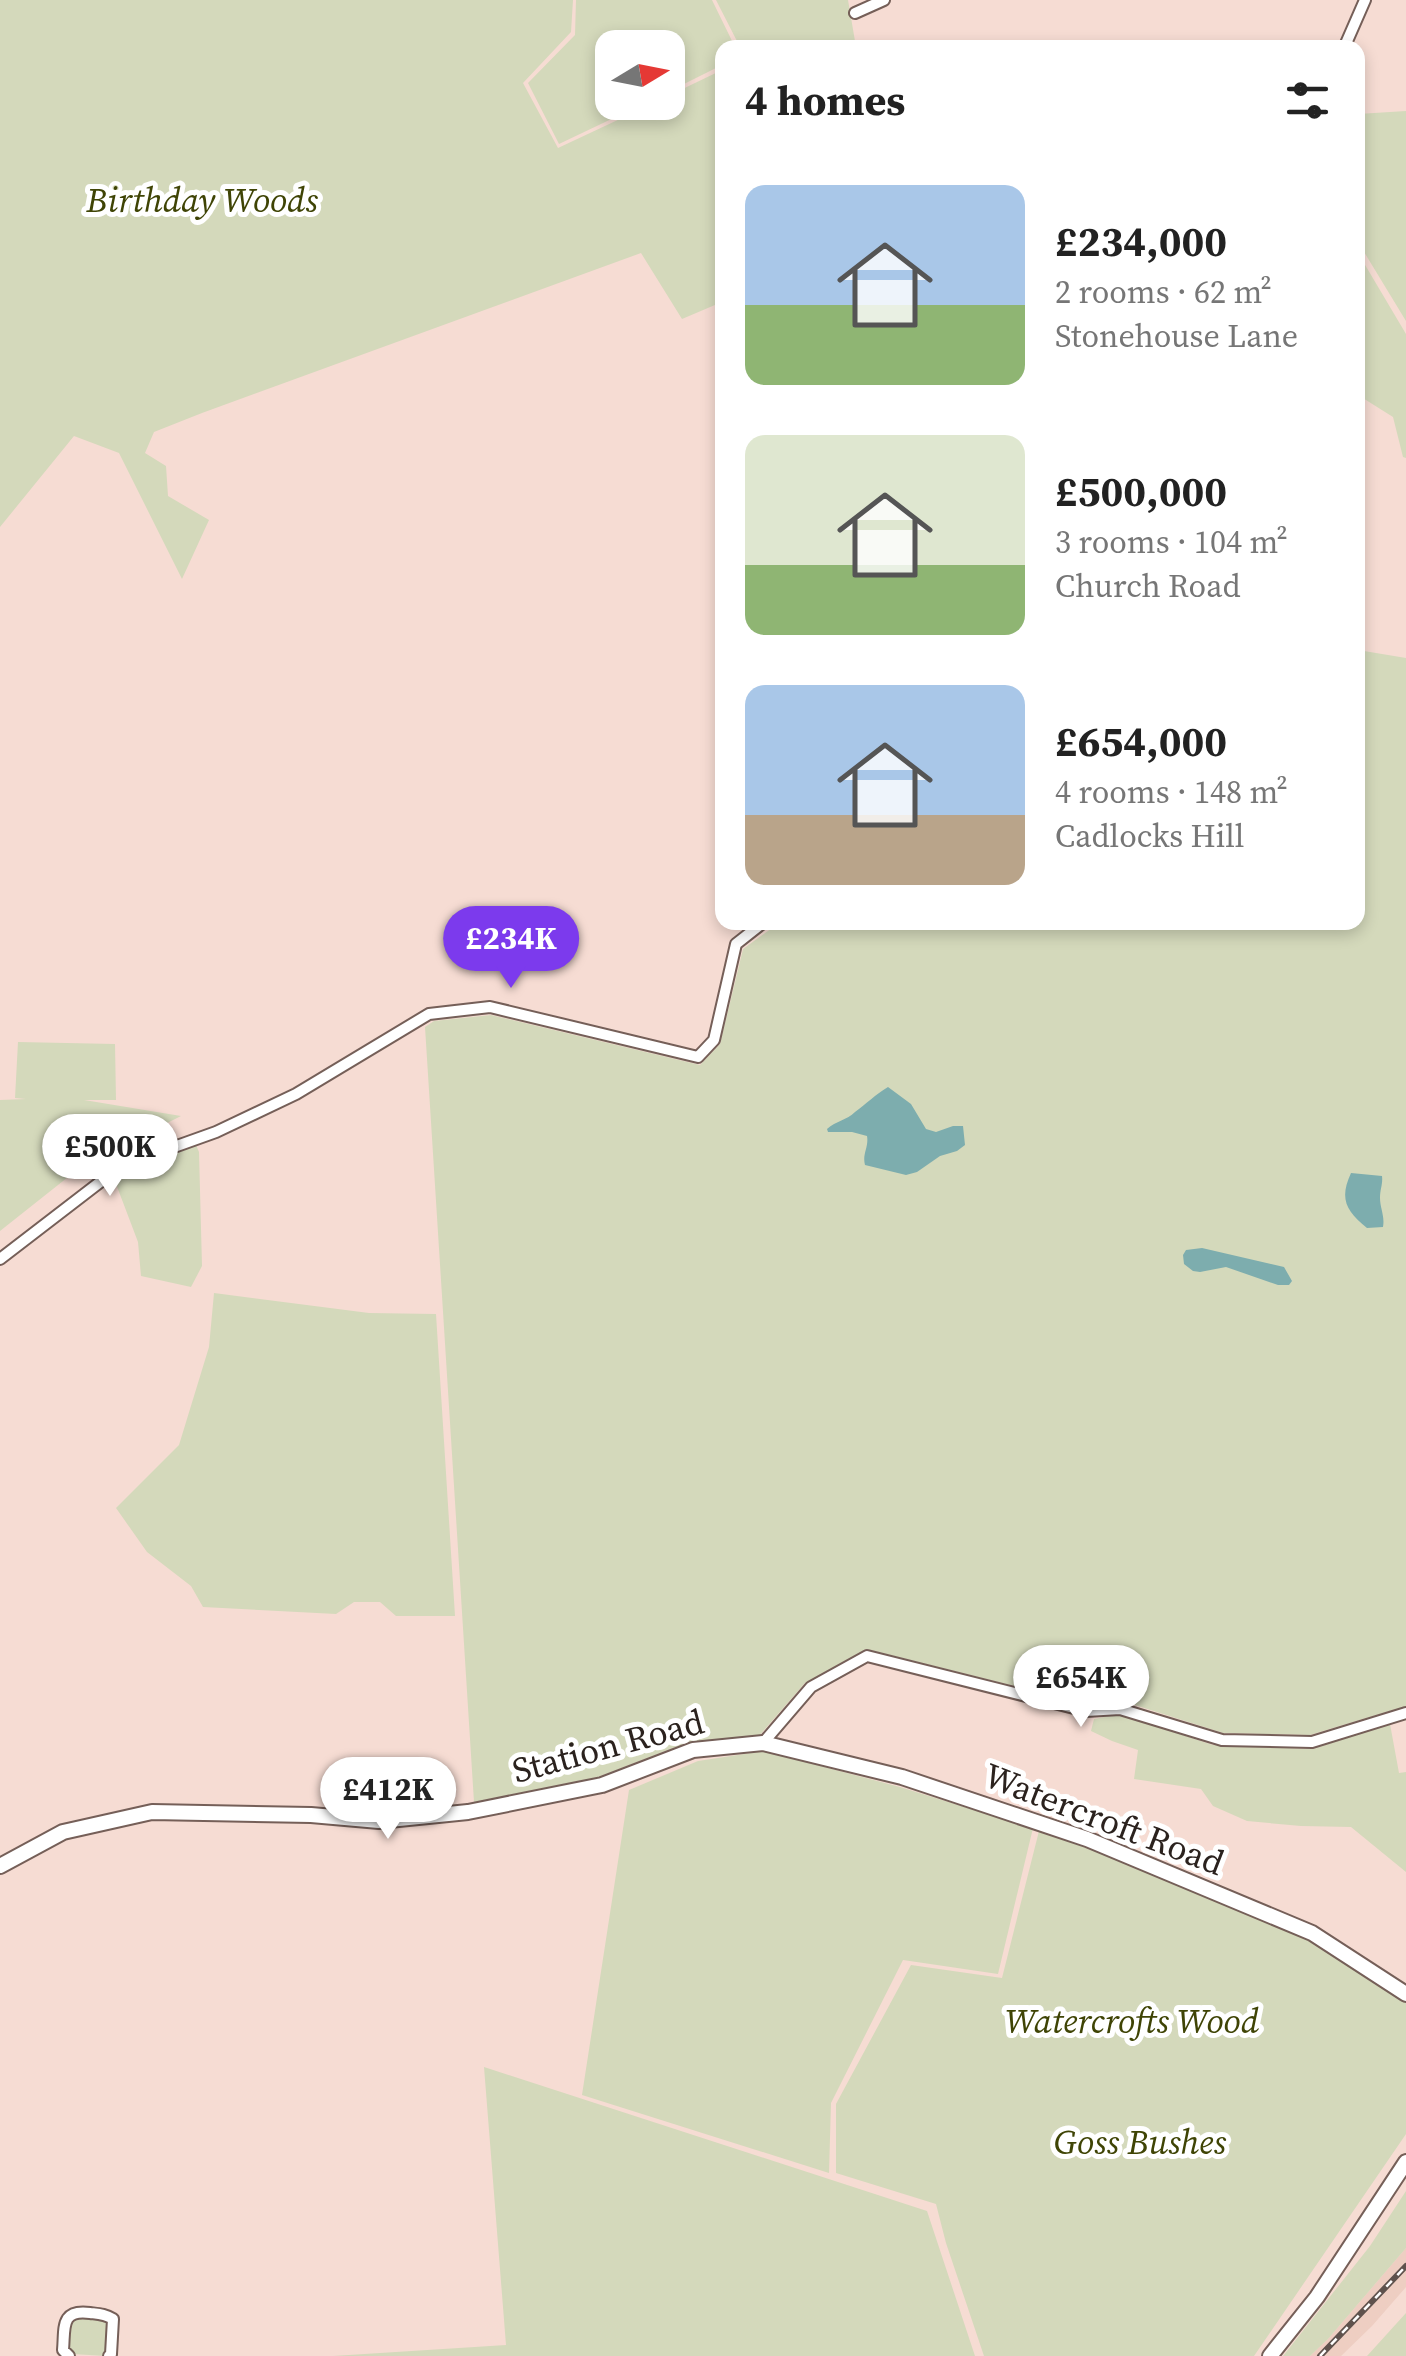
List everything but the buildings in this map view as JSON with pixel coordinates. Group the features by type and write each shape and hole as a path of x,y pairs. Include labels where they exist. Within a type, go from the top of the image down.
{"street":[{"path":"854,13 884,0"},
{"path":"1347,40 1364,0"},
{"path":"0,1259 120,1166 216,1132 296,1094 429,1014 490,1007 698,1057 714,1040 736,944 754,930"},
{"path":"764,1742 811,1687 868,1656 1086,1711 1120,1709 1222,1740 1312,1742 1406,1712"},
{"name":"Station Road","path":"0,1866 63,1832 152,1812 311,1816 379,1822 468,1812 602,1785 693,1750 764,1742"},
{"name":"Watercroft Road","path":"764,1742 902,1777 1087,1839 1312,1932 1406,1994"},
{"path":"1270,2356 1317,2297 1406,2162"},
{"path":"70,2356 63,2350 65,2320 79,2311 113,2319 109,2356"}],"shaded area":[{"path":"1406,2248 1406,2287 1372,2326 1341,2356 1310,2356 1328,2339"}],"green space":[{"name":"Birthday Woods","path":"0,0 573,0 571,32 523,83 558,148 618,120 685,120 685,88 715,73 715,305 682,319 641,253 154,432 145,453 166,466 168,496 209,520 182,579 119,453 74,436 0,527"},
{"path":"576,0 712,0 732,40 715,40 715,68 685,84 685,30 595,30 595,120 609,120 559,144 528,83 575,35"},
{"path":"716,0 848,0 855,40 736,40"},
{"path":"1406,111 1406,321 1365,254 1365,114"},
{"path":"1365,265 1406,334 1406,458 1393,417 1365,399"},
{"path":"1365,651 1406,658 1406,1706 1310,1735 1223,1733 1122,1701 1086,1704 866,1649 805,1683 759,1736 689,1742 598,1777 474,1802 425,1027 434,1021 491,1015 700,1065 720,1044 743,949 769,930 1365,930"},
{"path":"18,1042 115,1044 116,1100 84,1100 181,1116 82,1166 0,1231 0,1100 26,1099 15,1098"},
{"path":"196,1145 202,1266 191,1287 141,1276 138,1242 113,1176 123,1168"},
{"path":"214,1293 369,1313 436,1314 455,1616 396,1616 380,1602 354,1602 336,1614 203,1607 191,1586 147,1552 116,1508 179,1445 209,1347"},
{"path":"1119,1714 1213,1745 1313,1749 1390,1724 1399,1773 1406,1772 1406,1872 1351,1827 1247,1821 1213,1806 1201,1789 1134,1779 1138,1750 1091,1731 1094,1719"},
{"path":"764,1751 1033,1828 998,1974 903,1960 831,2103 829,2173 582,2095 629,1790 698,1761"},
{"name":"Goss Bushes","path":"1040,1827 1212,1895 1309,1939 1406,2003 1406,2134 1254,2356 984,2356 936,2204 836,2173 836,2104 911,1965 1002,1978"},
{"path":"484,2067 927,2211 975,2356 333,2356 506,2345"},
{"path":"1406,2191 1406,2248 1310,2356 1283,2356 1370,2246"},
{"path":"1406,2313 1406,2356 1367,2356"},
{"path":"78,2316 106,2319 111,2338 105,2356 73,2354 68,2347 69,2325"}],"water":[{"path":"888,1087 911,1104 926,1129 936,1132 963,1126 965,1145 906,1175 865,1165 867,1136 827,1129"},
{"path":"1351,1173 1382,1176 1383,1227 1367,1228 1350,1210 1345,1190"},
{"path":"1202,1248 1284,1267 1292,1281 1289,1285 1278,1285 1226,1267 1193,1271 1184,1264 1183,1255 1186,1250"}],"railway":[{"path":"1320,2356 1406,2266"}],"park label":[{"name":"Watercrofts Wood","path":"1132,2021"}]}
